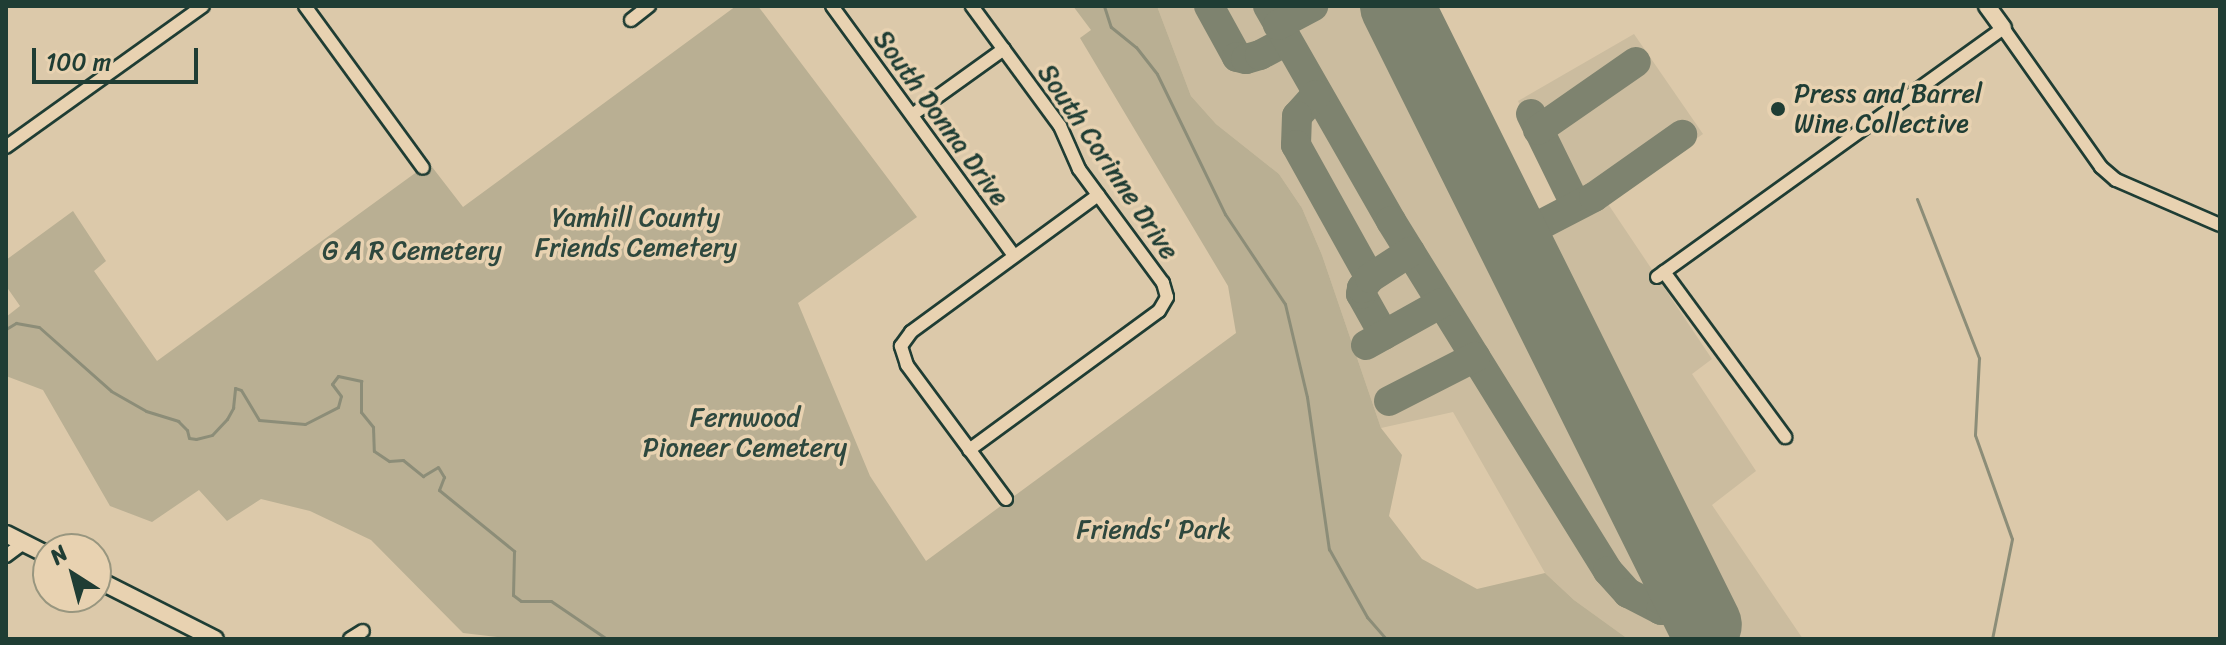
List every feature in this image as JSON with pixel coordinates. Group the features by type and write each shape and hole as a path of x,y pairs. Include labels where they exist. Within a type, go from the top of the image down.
{"main road":[{"path":"1987,6 2003,28"},
{"path":"6,534 32,547"},
{"path":"112,587 215,639"}],"street":[{"path":"6,147 203,6"},
{"path":"305,6 423,168"},
{"path":"631,20 649,6"},
{"name":"South Donna Drive","path":"832,6 1014,256"},
{"name":"South Corinne Drive","path":"969,450 1165,304 1163,283 1079,169 1060,126 972,6"},
{"path":"1785,437 1661,275 2003,28 2101,167 2116,180 2220,225"},
{"path":"912,115 1004,49"},
{"path":"1006,499 907,365 901,346 911,332 1098,195"},
{"path":"6,556 23,543"},
{"path":"350,639 363,631"}],"shaded area":[{"path":"1157,6 1417,6 1523,217 1563,199 1518,101 1634,34 1703,134 1606,201 1712,359 1692,374 1756,471 1712,505 1803,639 1628,639 1574,600 1545,573 1453,412 1381,428 1322,255 1302,208 1279,174 1216,124 1191,96"}],"green space":[{"path":"736,6 758,6 917,217 798,303 870,476 926,561 1236,333 1228,286 1080,38 1091,30 1073,6 1157,6 1191,96 1216,124 1279,174 1302,208 1322,255 1381,428 1402,455 1389,516 1422,559 1477,589 1545,573 1574,600 1628,639 514,639 463,633 371,540 310,511 261,499 227,521 199,490 152,522 110,506 43,390 6,376 6,317 20,306 6,286 6,260 73,211 106,261 94,271 157,361 429,163 463,207"}],"waterway":[{"path":"1104,6 1111,27 1136,47 1157,74 1225,214 1285,304 1307,397 1329,549 1367,617 1386,639"},
{"path":"1917,199 1979,358 1975,435 2012,539 1992,639"},
{"path":"6,329 16,323 39,327 111,391 146,411 178,421 187,430 189,438 212,435 227,419 233,408 235,388 241,390 259,420 305,424 338,407 341,396 332,384 338,376 361,381 361,412 373,427 374,451 389,461 403,460 423,476 438,467 444,477 439,490 514,551 513,595 521,601 551,601 607,639"}],"taxiway":[{"path":"1209,6 1237,57 1246,59 1260,55 1286,41"},
{"path":"1268,6 1391,221 1608,571 1628,593 1661,610 1682,604 1686,584"},
{"path":"1278,25 1313,6"},
{"path":"1538,130 1636,62"},
{"path":"1316,95 1297,116 1296,145 1370,278"},
{"path":"1531,114 1576,206"},
{"path":"1513,239 1594,197 1682,135"},
{"path":"1384,335 1361,294 1362,288 1370,278 1410,252"},
{"path":"1366,345 1441,303"},
{"path":"1389,401 1475,357"}],"runway":[{"path":"1397,6 1705,625"}],"place":[{"name":"Press and Barrel Wine Collective","path":"1778,109"}],"park label":[{"name":"Yamhill County Friends Cemetery","path":"636,233"},
{"name":"G A R Cemetery","path":"412,251"},
{"name":"Fernwood Pioneer Cemetery","path":"745,433"},
{"name":"Friends' Park","path":"1154,530"}]}
